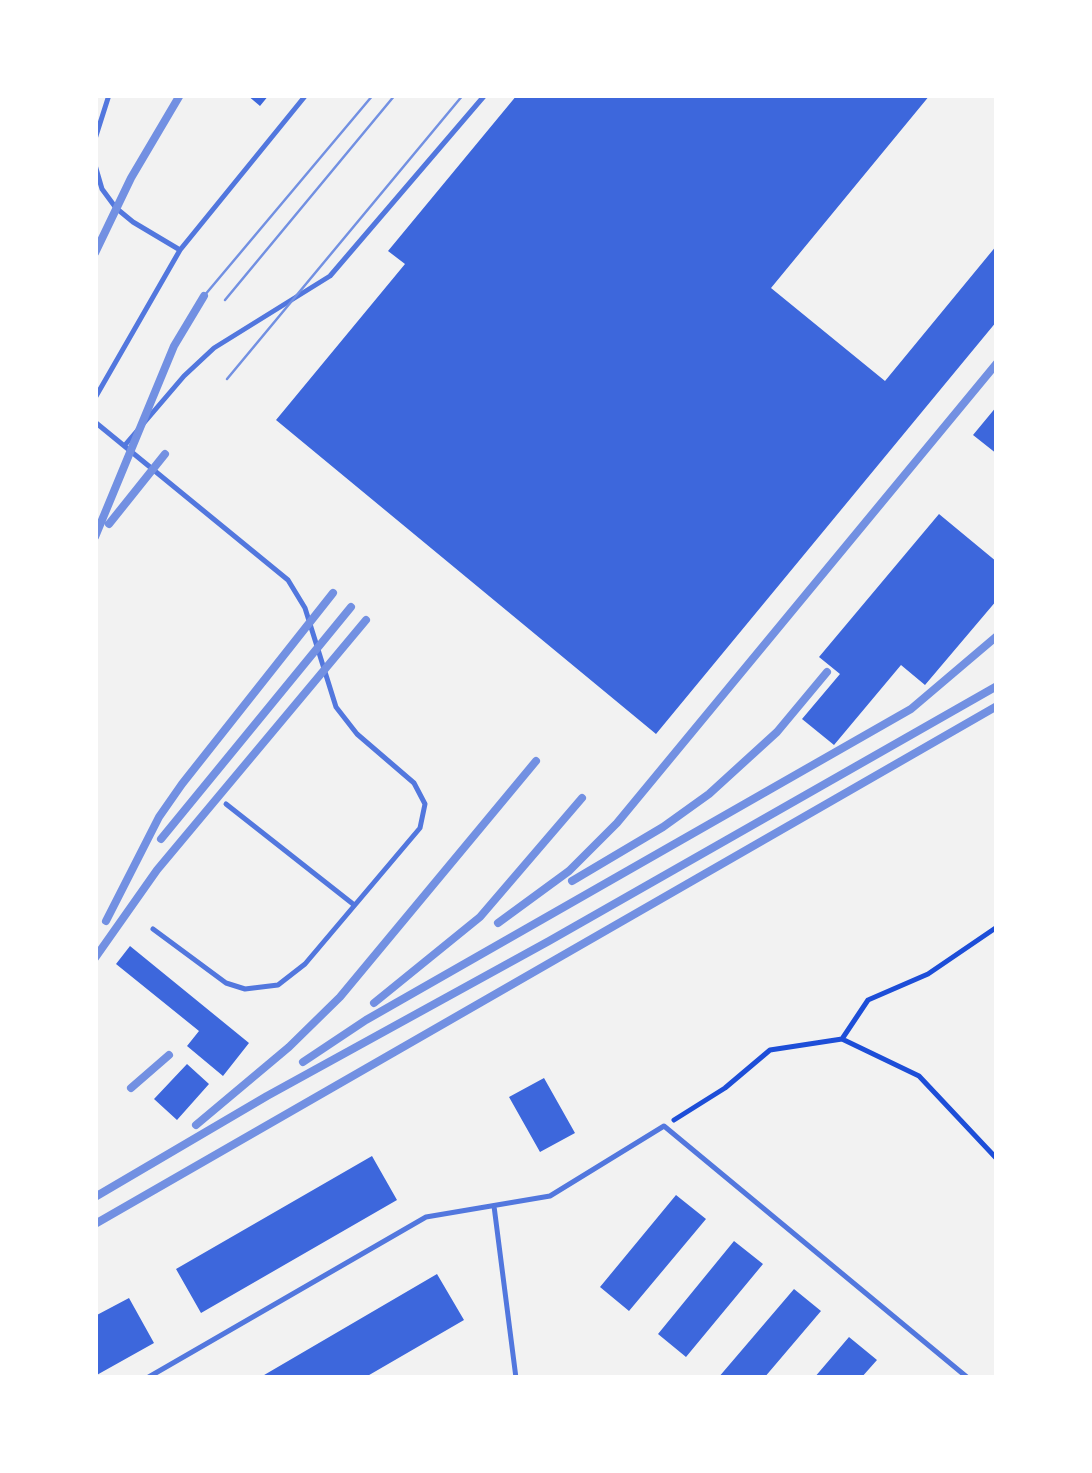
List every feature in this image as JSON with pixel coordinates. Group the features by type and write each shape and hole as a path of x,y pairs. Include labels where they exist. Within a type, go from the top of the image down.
{"lane":[{"path":"95,139 109,95"},
{"path":"95,398 180,250 306,95"},
{"path":"124,446 184,376 214,348 330,276 485,95"},
{"path":"95,164 102,189 116,208 180,250"},
{"path":"95,422 288,580 304,608 336,707 358,734 414,783 422,796 425,813 420,828 354,905 296,972 278,984 256,989 226,983 153,929"},
{"path":"226,804 354,905"},
{"path":"147,1378 426,1217 550,1196 664,1126 968,1378"},
{"path":"494,1206 516,1378"}],"path":[{"path":"842,1038 868,1000 928,974 997,928"},
{"path":"664,1126 725,1088 770,1050 842,1038 920,1076 997,1159"}],"building":[{"path":"247,95 269,95 260,106"},
{"path":"517,95 930,95 771,288 885,381 997,245 997,321 656,734 276,420 405,264 388,251"},
{"path":"997,406 997,454 973,435"},
{"path":"939,514 997,562 997,600 925,685 901,665 834,745 802,719 840,674 819,657"},
{"path":"130,946 249,1043 223,1076 187,1046 199,1031 116,964"},
{"path":"187,1064 209,1084 177,1120 154,1099"},
{"path":"544,1078 575,1133 540,1152 509,1097"},
{"path":"372,1156 397,1200 201,1313 176,1269"},
{"path":"676,1195 706,1219 629,1311 600,1287"},
{"path":"734,1241 763,1264 686,1357 658,1334"},
{"path":"437,1274 464,1320 364,1378 259,1378"},
{"path":"794,1289 821,1311 764,1378 718,1378"},
{"path":"129,1298 154,1343 95,1376 95,1316"},
{"path":"849,1337 877,1360 861,1378 814,1378"}],"tram line":[{"path":"204,296 373,95"},
{"path":"225,300 395,95"},
{"path":"227,379 463,95"}],"railway":[{"path":"95,253 131,178 180,95"},
{"path":"95,537 174,346 204,296"},
{"path":"498,923 569,871 617,823 997,363"},
{"path":"109,524 165,454"},
{"path":"106,921 159,817 333,593"},
{"path":"161,839 351,607"},
{"path":"95,958 157,870 366,620"},
{"path":"303,1062 366,1020 911,709 997,636"},
{"path":"572,881 663,827 709,794 777,732 827,672"},
{"path":"95,1197 267,1096 997,686"},
{"path":"95,1224 997,706"},
{"path":"196,1125 289,1047 340,997 536,761"},
{"path":"374,1003 480,917 582,798"},
{"path":"131,1088 169,1055"}]}
